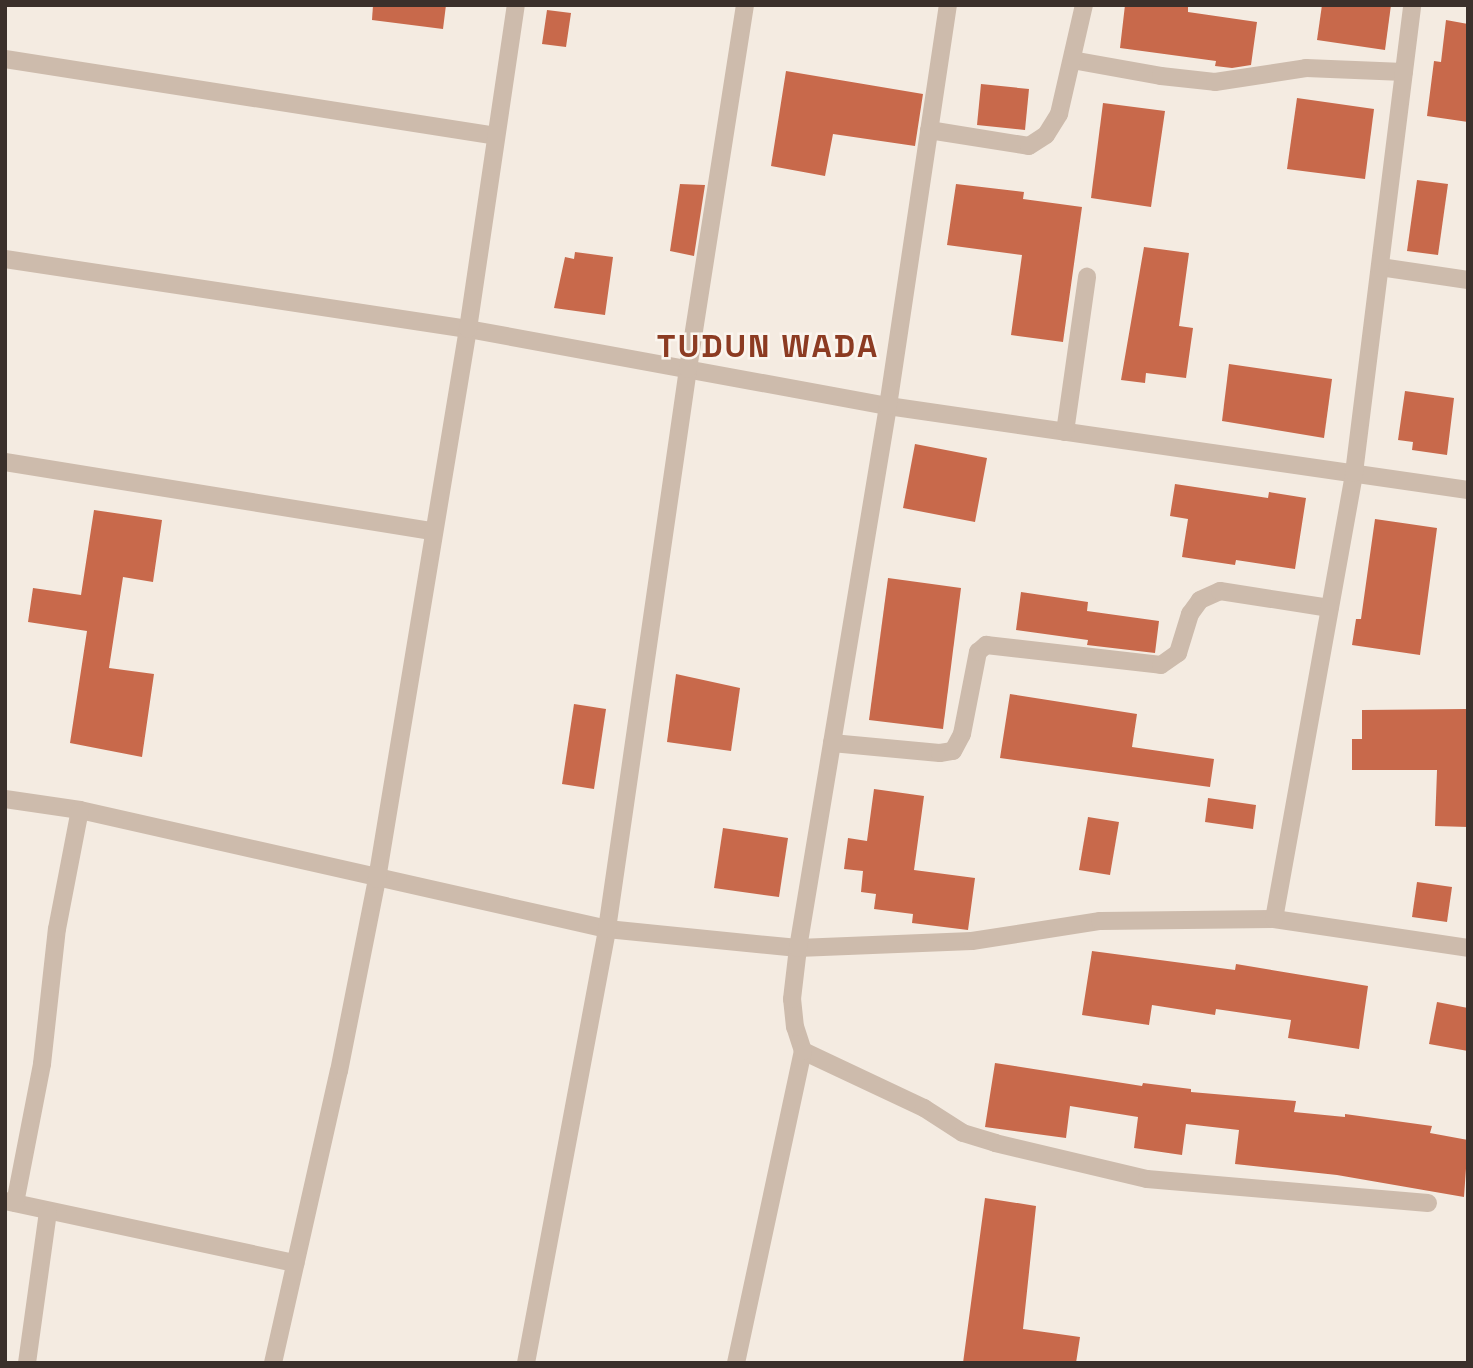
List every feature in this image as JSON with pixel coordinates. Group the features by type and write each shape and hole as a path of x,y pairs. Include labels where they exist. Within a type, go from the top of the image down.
{"street":[{"path":"273,1363 377,879 468,329 516,5"},
{"path":"526,1363 607,929 688,369 745,5"},
{"path":"736,1363 803,1051 795,1027 792,999 798,948 888,406 948,5"},
{"path":"929,130 1030,146 1046,135 1059,114 1084,5"},
{"path":"1275,919 1354,473 1412,5"},
{"path":"5,58 496,136"},
{"path":"1072,60 1161,76 1215,82 1306,68 1404,72"},
{"path":"5,258 468,329 888,406 1468,490"},
{"path":"1380,267 1468,279"},
{"path":"1065,432 1087,277"},
{"path":"5,463 433,531"},
{"path":"832,743 940,753 953,751 962,734 978,652 986,645 1161,664 1178,653 1190,614 1200,600 1220,591 1330,608"},
{"path":"5,799 80,810 607,929 798,948 972,941 1100,921 1275,919 1468,948"},
{"path":"80,810 57,929 42,1065 10,1202 295,1264"},
{"path":"803,1051 925,1108 963,1133 995,1143 1147,1179 1427,1203"},
{"path":"27,1363 48,1212"}],"building":[{"path":"373,5 446,5 443,29 372,20"},
{"path":"1125,5 1188,5 1188,12 1257,22 1251,65 1232,68 1215,66 1216,61 1120,48"},
{"path":"1322,5 1391,5 1385,50 1317,40"},
{"path":"547,10 571,13 566,47 542,44"},
{"path":"1446,20 1468,24 1468,122 1427,116 1434,61 1441,62"},
{"path":"786,71 923,94 915,146 833,134 825,176 771,166"},
{"path":"981,84 1029,89 1025,130 977,125"},
{"path":"1297,98 1374,109 1365,179 1287,169"},
{"path":"1103,103 1165,111 1151,207 1091,198"},
{"path":"1417,180 1448,184 1438,255 1407,251"},
{"path":"680,184 705,185 694,256 670,251"},
{"path":"956,184 1024,192 1023,199 1082,207 1063,342 1011,335 1022,255 947,245"},
{"path":"1144,247 1189,253 1179,326 1193,328 1186,378 1146,373 1145,383 1121,380"},
{"path":"575,252 613,257 605,315 554,308 565,257 574,259"},
{"path":"1229,364 1332,379 1324,438 1222,421"},
{"path":"1405,391 1454,398 1447,455 1412,450 1413,442 1398,440"},
{"path":"915,444 987,458 975,522 903,508"},
{"path":"1175,484 1268,498 1269,492 1306,498 1295,569 1236,560 1235,565 1182,557 1188,519 1170,516"},
{"path":"94,510 162,520 153,582 123,577 109,668 154,674 142,757 70,743 87,631 28,622 33,588 81,595"},
{"path":"1375,519 1437,528 1420,655 1352,645 1356,619 1361,619"},
{"path":"888,578 961,588 943,729 869,720"},
{"path":"1021,592 1088,602 1087,611 1159,621 1155,653 1087,645 1088,640 1016,630"},
{"path":"676,674 740,688 731,751 667,742"},
{"path":"1010,694 1137,714 1132,747 1214,759 1210,787 1000,758"},
{"path":"574,704 606,709 594,789 562,784"},
{"path":"1466,709 1468,827 1435,826 1437,770 1352,770 1352,739 1362,739 1362,710"},
{"path":"874,789 924,796 914,870 975,878 968,930 912,923 913,914 874,909 876,894 861,892 863,871 844,869 848,838 867,841"},
{"path":"1208,798 1256,805 1253,829 1205,822"},
{"path":"1088,817 1119,822 1110,875 1079,870"},
{"path":"723,828 788,838 779,897 714,888"},
{"path":"1417,882 1452,887 1447,922 1412,917"},
{"path":"1092,951 1235,970 1236,964 1368,986 1359,1049 1288,1038 1291,1020 1216,1009 1215,1015 1152,1005 1149,1025 1082,1015"},
{"path":"1437,1002 1468,1008 1468,1051 1429,1044"},
{"path":"995,1063 1142,1086 1143,1083 1191,1089 1191,1092 1296,1101 1294,1112 1345,1117 1345,1114 1432,1126 1430,1133 1468,1140 1464,1197 1337,1175 1235,1164 1239,1130 1186,1124 1182,1155 1134,1148 1138,1117 1070,1106 1066,1138 985,1127"},
{"path":"985,1198 1036,1206 1023,1329 1080,1337 1076,1363 963,1363"}],"district":[{"name":"TUDUN WADA","path":"768,346"}]}
